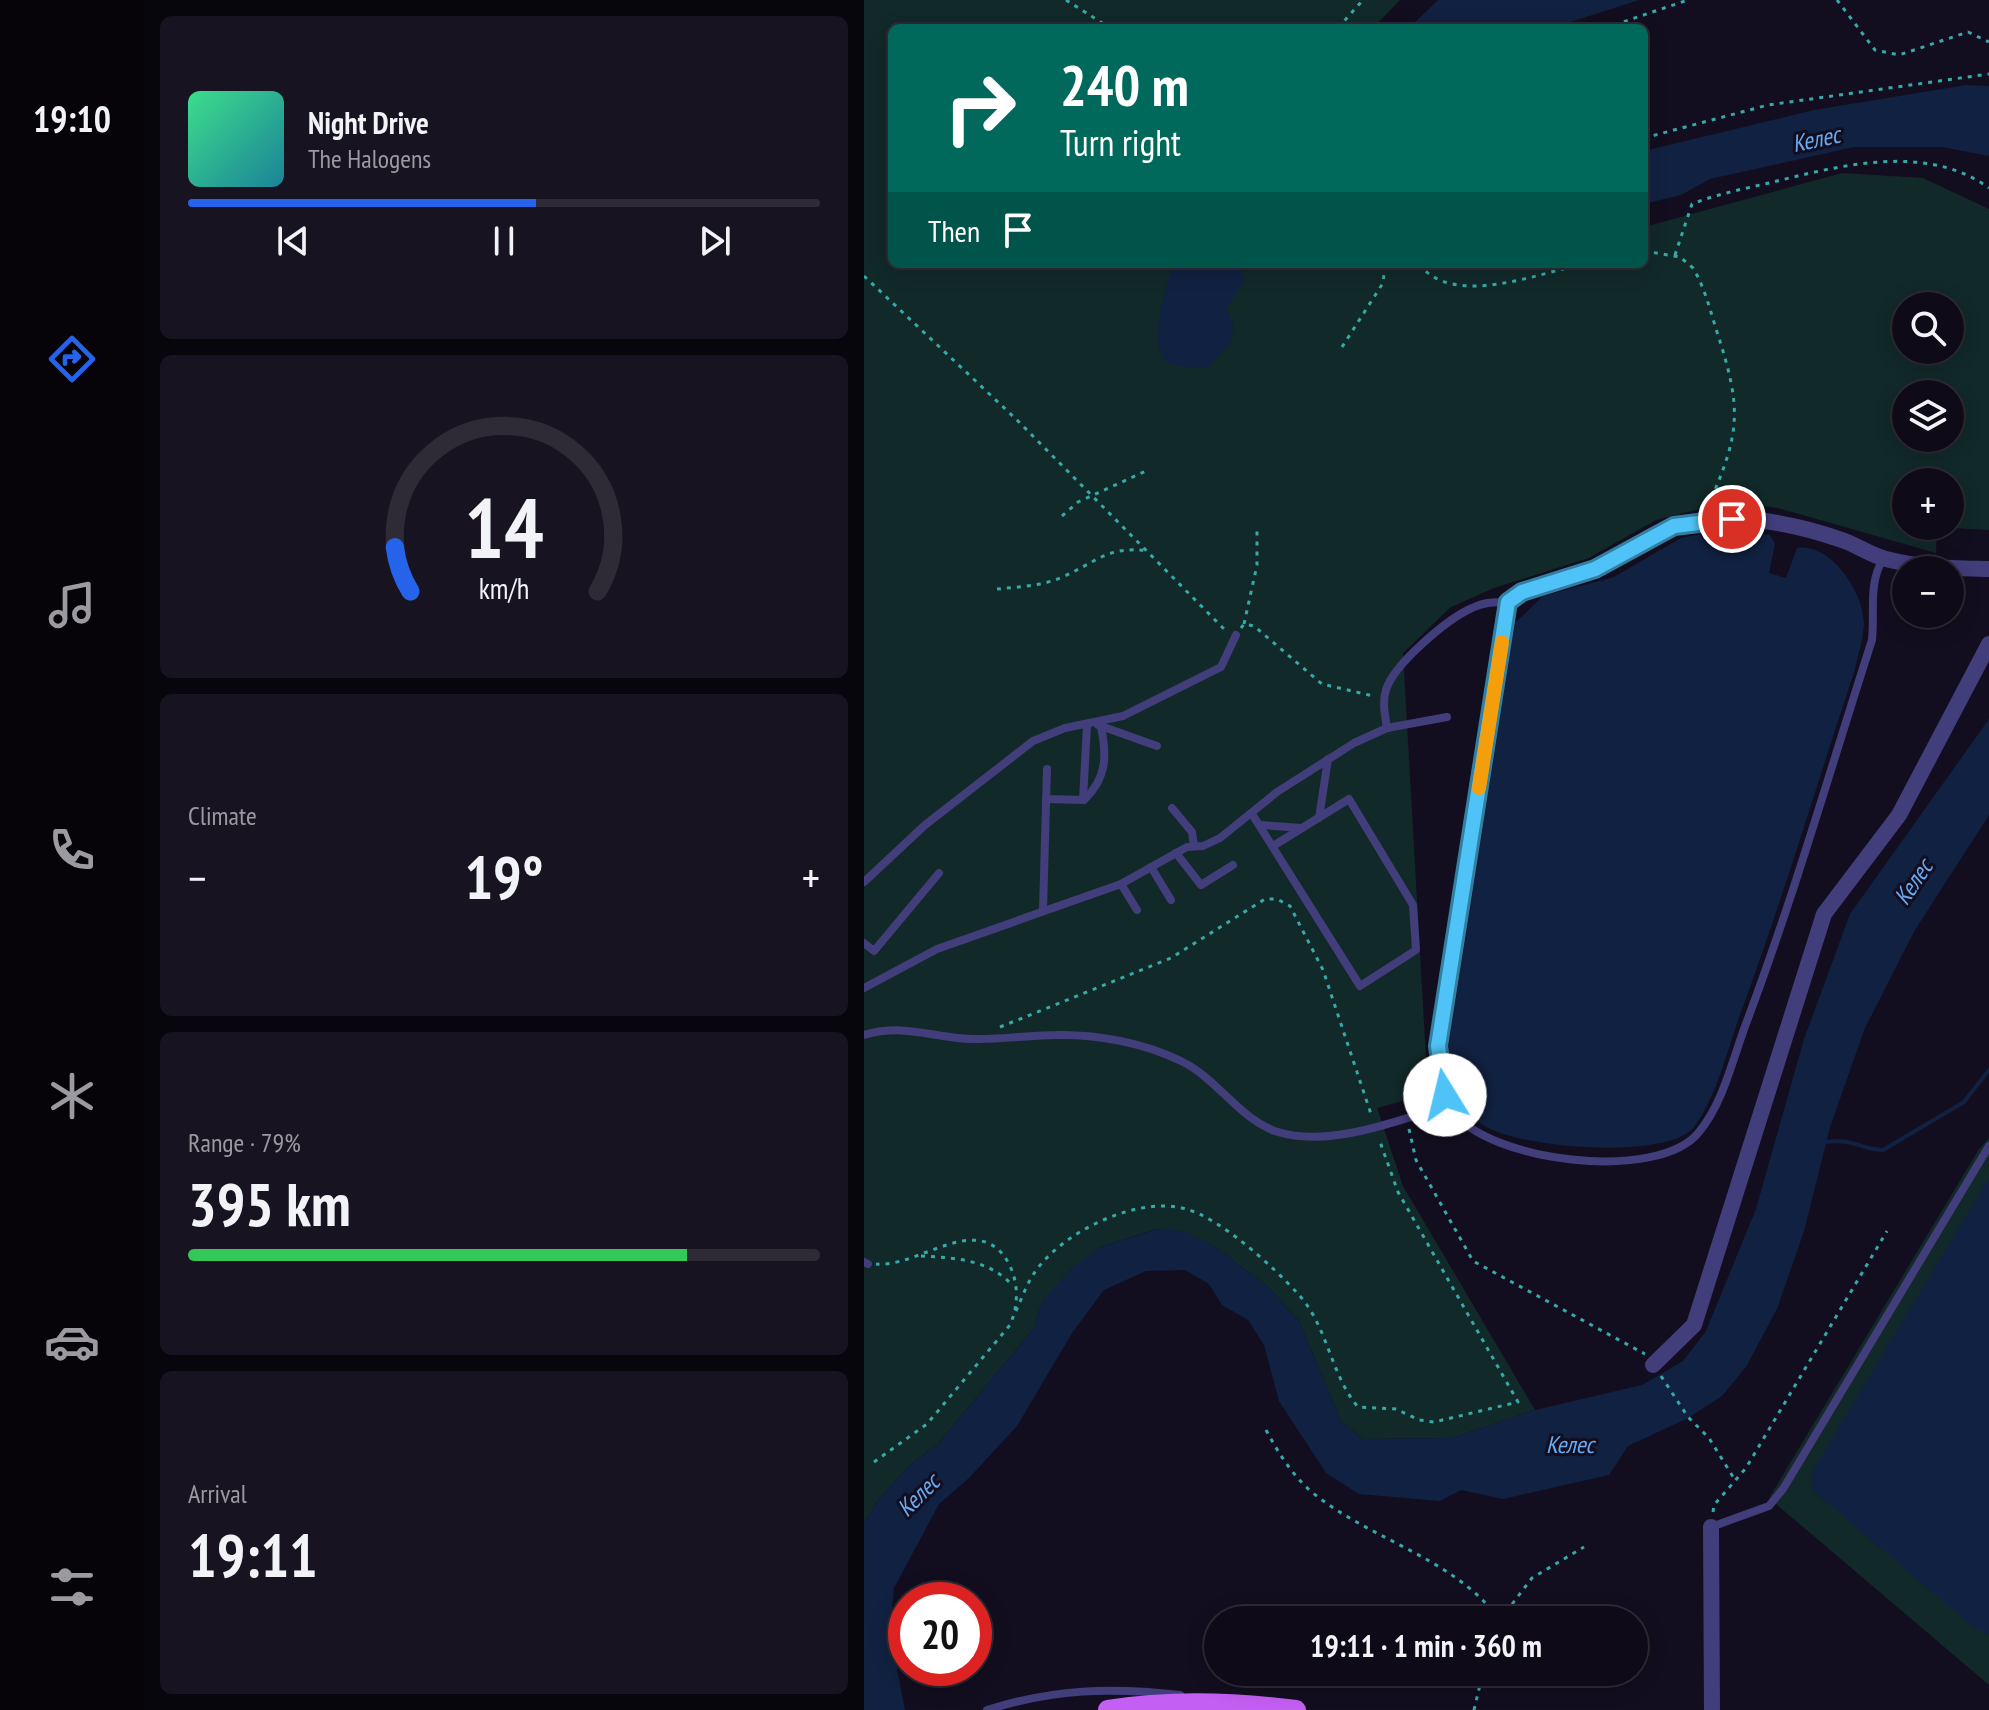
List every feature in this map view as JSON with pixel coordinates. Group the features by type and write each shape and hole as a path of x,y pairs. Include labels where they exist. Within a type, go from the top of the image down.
{"main road":[{"path":"1108,1710 1175,1703 1240,1702 1296,1710"}],"street":[{"path":"1508,602 1522,592 1595,569 1674,526 1701,521 1750,519 1842,540 1883,559 1926,568 1989,569"},
{"path":"1653,1365 1694,1325 1824,914 1899,815 1989,644"},
{"path":"1711,1527 1712,1710"}],"lane":[{"path":"1387,728 1384,698 1392,675 1435,634 1468,609 1488,601 1508,602 1438,1046 1440,1072 1450,1105 1473,1130 1494,1142 1541,1155 1592,1160 1669,1152 1686,1145 1699,1133 1713,1110 1760,986 1872,640 1875,611 1872,586 1883,559"},
{"path":"864,882 925,825 1033,741 1065,728 1094,725 1123,716 1221,667 1236,635"},
{"path":"864,988 937,949 1121,884 1176,853 1220,838 1277,792 1328,759 1387,728 1447,717"},
{"path":"1094,725 1157,746"},
{"path":"1083,800 1094,725"},
{"path":"1046,799 1083,800 1093,791 1106,765 1094,725"},
{"path":"1319,818 1328,759"},
{"path":"1043,910 1047,769"},
{"path":"1252,814 1360,986 1416,950 1413,905 1349,799 1273,846"},
{"path":"1172,808 1192,832 1194,846"},
{"path":"1260,825 1302,828"},
{"path":"1176,853 1201,885 1233,865"},
{"path":"1151,867 1171,900"},
{"path":"864,943 874,951 939,873"},
{"path":"1121,884 1137,910"},
{"path":"864,1035 883,1029 916,1029 971,1039 1060,1034 1101,1038 1148,1048 1208,1076 1256,1121 1277,1132 1309,1136 1375,1125 1450,1105"},
{"path":"1711,1527 1769,1506 1783,1489 1989,1146"},
{"path":"987,1710 1030,1697 1076,1689 1126,1688 1240,1702"}],"path":[{"path":"1066,0 1104,24"},
{"path":"1342,24 1363,0"},
{"path":"1617,24 1688,0"},
{"path":"1837,0 1875,50 1899,55 1968,32 1989,42"},
{"path":"1648,137 1768,105 1989,74"},
{"path":"1675,255 1692,204 1838,166 1915,162 1976,179 1989,188"},
{"path":"1648,252 1675,255 1693,268 1700,280 1732,378 1736,405 1735,433 1727,463 1701,521"},
{"path":"1342,347 1383,283 1385,268"},
{"path":"1424,268 1444,285 1459,287 1478,286 1564,268"},
{"path":"864,276 1151,551 1221,628 1236,635 1244,624 1257,565 1257,526"},
{"path":"1062,516 1091,495 1146,471"},
{"path":"997,589 1059,578 1111,551 1127,548 1151,551"},
{"path":"1244,624 1254,626 1322,684 1384,698"},
{"path":"874,1462 927,1424 1010,1325 1035,1271 1061,1247 1106,1218 1136,1208 1186,1209 1212,1221 1299,1294 1319,1323 1347,1395 1358,1407 1396,1409 1419,1420 1434,1422 1518,1402 1398,1192 1323,970 1290,906 1277,899 1265,899 1171,958 1000,1028"},
{"path":"1406,1117 1416,1160 1473,1261 1643,1350 1688,1417 1709,1438 1735,1480"},
{"path":"1711,1527 1714,1505 1735,1480 1887,1231"},
{"path":"866,1263 894,1263 961,1240 981,1240 1001,1252 1011,1269 1016,1288 1016,1311"},
{"path":"917,1255 978,1262 1003,1275 1016,1288"},
{"path":"1266,1430 1288,1468 1315,1494 1480,1594 1489,1606"},
{"path":"1511,1606 1532,1578 1584,1547"},
{"path":"1474,1710 1480,1686"}],"green space":[{"path":"864,0 1400,0 1377,24 888,24 888,268 1648,268 1648,226 1842,173 1923,178 1989,209 1989,530 1964,529 1964,468 1892,468 1892,540 1936,540 1936,553 1778,508 1728,502 1656,520 1589,558 1494,588 1451,607 1403,653 1428,1094 1377,1108 1403,1186 1535,1410 1452,1438 1363,1439 1341,1421 1299,1321 1267,1286 1215,1247 1156,1229 1100,1247 1043,1300 1034,1328 938,1444 911,1464 879,1499 864,1523"},
{"path":"1989,1138 1989,1685 1769,1498 1979,1149"}],"water":[{"path":"1438,0 1639,0 1564,24 1413,24"},
{"name":"Келес","path":"1966,85 1989,86 1989,156 1942,147 1854,147 1710,179 1681,195 1648,203 1648,150 1814,110"},
{"path":"1172,268 1242,268 1244,281 1226,309 1233,324 1232,341 1208,367 1177,366 1166,360 1160,350 1158,336 1162,304"},
{"path":"1730,528 1770,535 1775,544 1769,573 1786,578 1797,548 1810,548 1822,553 1852,585 1859,599 1864,625 1855,669 1785,886 1715,1087 1694,1127 1679,1138 1654,1144 1624,1147 1558,1145 1501,1133 1483,1125 1462,1101 1448,1050 1515,623 1543,596 1614,577 1681,538"},
{"name":"Келес","path":"1989,719 1989,815 1915,930 1865,1028 1830,1127 1804,1231 1777,1309 1746,1367 1722,1396 1688,1418 1628,1446 1609,1475 1503,1499 1461,1490 1440,1501 1359,1494 1326,1473 1279,1401 1264,1345 1248,1320 1222,1305 1209,1284 1185,1270 1146,1271 1104,1290 1072,1333 1017,1426 969,1478 939,1504 897,1582 888,1582 888,1686 900,1686 905,1710 864,1710 864,1523 879,1499 911,1464 938,1444 1034,1328 1043,1300 1070,1270 1100,1247 1157,1229 1184,1231 1215,1247 1267,1286 1299,1321 1341,1421 1363,1439 1452,1438 1535,1410 1642,1385 1683,1361 1706,1331 1756,1209 1804,1039 1850,914"},
{"path":"1989,1178 1989,1635 1973,1627 1813,1491 1812,1472"}],"waterway":[{"path":"1825,1142 1843,1141 1883,1150 1964,1102 1989,1070"}],"slow traffic":[{"path":"1479,788 1502,642"}],"route":[{"path":"1445,1095 1438,1046 1508,602 1522,592 1595,569 1674,526 1732,519"}]}
